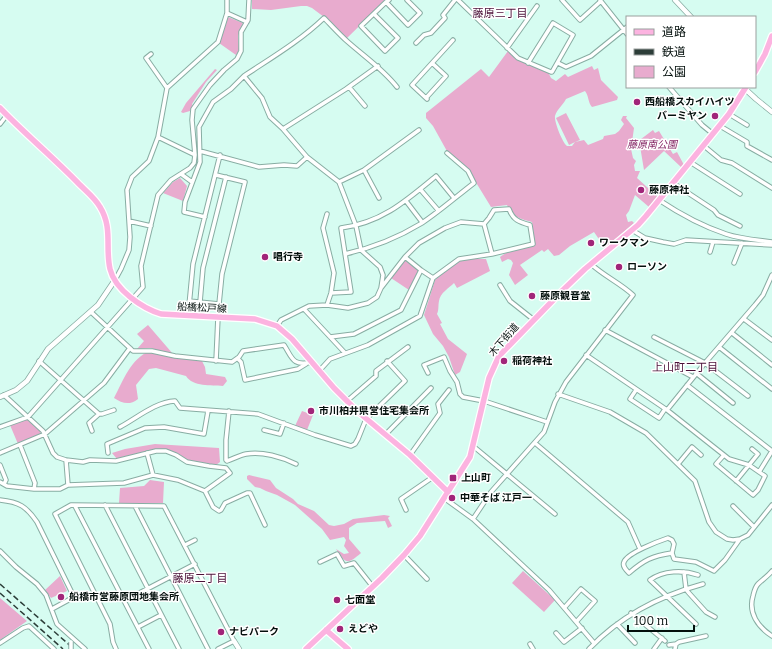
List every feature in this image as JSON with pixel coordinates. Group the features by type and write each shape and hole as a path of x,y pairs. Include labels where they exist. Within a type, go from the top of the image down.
{"main road":[{"path":"756,70 772,36"},
{"name":"木下街道","path":"306,649 373,586 404,555 420,536 467,462 473,446 489,378 496,361 508,346 591,264 632,230 713,135 729,114 745,88"},
{"name":"船橋松戸線","path":"0,108 54,159 99,206 108,227 111,270 115,280 132,299 152,311 161,314 255,319 277,326 292,339 347,401 366,419 410,455 448,492"},
{"path":"326,630 348,649"}],"street":[{"path":"205,491 230,473 226,468 187,462 166,451 156,451 116,461 90,460 82,462 57,457 53,453 45,434 28,417 2,396 16,390 27,381 39,361 55,342 91,312 115,280 129,250 130,237 127,190 132,177 148,161 158,137 167,88 218,42 227,13 227,0"},
{"path":"0,427 28,417 143,287 141,266 158,195 171,180 190,168 194,163 195,155 192,120 193,109 210,85 237,59 241,51 241,32 248,20 249,0"},
{"path":"374,14 398,38 385,51 361,26 387,1 408,25 420,12 407,0"},
{"path":"416,43 424,35 431,33 445,18 443,15 457,0 518,58 528,63 551,74 573,36 553,23 528,63"},
{"path":"558,63 566,67 591,56 625,28 600,1 580,20 562,0"},
{"path":"675,0 690,16"},
{"path":"507,48 537,6"},
{"path":"227,13 247,22"},
{"path":"205,217 184,212 185,202 200,162 199,127 214,102 244,76 287,47 324,18 348,42 378,66 397,87"},
{"path":"432,63 446,76 426,98 412,85 432,63 453,40"},
{"path":"151,54 146,58 167,88"},
{"path":"283,129 349,87 378,66"},
{"path":"244,76 262,98 270,117 308,157 339,182 356,226 361,250 380,267 383,276 381,288"},
{"path":"349,87 365,106"},
{"path":"670,88 702,125 713,135"},
{"path":"745,88 772,112"},
{"path":"729,114 747,125"},
{"path":"0,124 7,115"},
{"path":"720,126 747,142 747,146 772,160"},
{"path":"339,182 364,170 418,130"},
{"path":"158,137 195,155"},
{"path":"704,146 721,160 732,163 772,188"},
{"path":"200,150 258,167 284,165 297,166 308,157"},
{"path":"345,254 394,238 422,222 474,183 468,171 447,153"},
{"path":"188,316 193,264 220,155"},
{"path":"690,162 740,194"},
{"path":"364,170 379,198"},
{"path":"181,174 192,182"},
{"path":"189,301 219,304 222,274 245,182 216,175"},
{"path":"331,294 351,292 341,228 356,226 390,212 436,176 454,198"},
{"path":"200,302 203,268 226,177"},
{"path":"673,183 714,210 718,215 740,226"},
{"path":"420,189 438,210"},
{"path":"659,200 688,218 726,234 772,242"},
{"path":"406,201 422,222"},
{"path":"320,370 330,359 368,344 420,316 433,278 459,259 492,254 532,244 530,225 517,221 511,215 509,209 494,210 484,224"},
{"path":"327,305 331,294 334,273 323,228 328,214"},
{"path":"715,221 718,215"},
{"path":"129,221 151,226"},
{"path":"277,326 281,320 309,306 327,305 348,308 368,303 377,297 381,288 405,257 420,243 445,228 461,222 484,224"},
{"path":"484,224 492,254"},
{"path":"632,230 645,238 674,244 686,240 772,246"},
{"path":"710,252 713,242"},
{"path":"734,263 742,243"},
{"path":"405,257 433,278"},
{"path":"473,519 492,492 544,432 558,394 633,294 622,285 597,270 591,264"},
{"path":"330,336 354,334 401,310 421,270"},
{"path":"636,390 630,399 659,418 744,318 763,294 771,278"},
{"path":"500,285 510,301 534,320"},
{"path":"304,309 345,353"},
{"path":"91,312 133,351 152,351 175,356 232,362 238,358 242,351 284,345 290,357 294,361 306,364"},
{"path":"216,361 218,317"},
{"path":"744,318 772,340"},
{"path":"605,330 693,378"},
{"path":"732,333 772,366"},
{"path":"654,337 705,363 748,396"},
{"path":"347,401 376,376 376,371 408,347"},
{"path":"719,347 772,389"},
{"path":"0,453 45,434 104,383 130,348"},
{"path":"586,355 666,410 724,455 729,459 749,465 765,476 758,490 753,495 716,464 724,455"},
{"path":"428,373 424,365 444,357 457,382 460,394 463,397 484,401 548,422"},
{"path":"238,358 241,362 245,380 298,369 313,362"},
{"path":"39,361 99,414"},
{"path":"120,427 151,409 170,401 175,401 180,408 258,414 337,443 351,446 355,444 358,439 366,419 405,381 388,361"},
{"path":"696,373 733,403"},
{"path":"687,385 772,451 759,472"},
{"path":"386,434 431,388"},
{"path":"410,455 440,413 438,404 449,390"},
{"path":"558,394 610,412 646,433 695,481 709,522 716,532 727,539 740,539 748,535 772,505"},
{"path":"92,431 89,423 99,414 114,410"},
{"path":"108,453 107,444 145,428 164,427 204,434 208,411"},
{"path":"229,411 226,440 227,461 245,454 261,454 285,458 296,464"},
{"path":"264,430 280,434 284,423"},
{"path":"535,443 628,522 640,549"},
{"path":"20,445 35,483 34,489"},
{"path":"473,446 555,514"},
{"path":"678,464 692,447 701,455"},
{"path":"736,481 758,454 752,449"},
{"path":"147,453 153,475"},
{"path":"66,460 68,485"},
{"path":"0,465 6,480 2,483 7,486 34,489 60,489 68,485 124,483 153,475 178,480 205,491 213,507 219,511 225,503 250,493 265,525"},
{"path":"406,510 401,499 433,477"},
{"path":"444,498 473,519 549,590 594,643"},
{"path":"0,500 19,504 30,512 37,522 74,597 52,609"},
{"path":"116,649 113,642 110,624 55,514 71,505 164,506 239,649"},
{"path":"105,505 179,649"},
{"path":"75,506 149,649"},
{"path":"135,506 208,649"},
{"path":"733,506 754,527"},
{"path":"672,553 648,558 629,573 624,566 624,562 640,549 668,538 672,540 674,544 672,553 674,559 696,562 714,571 726,560 740,539"},
{"path":"185,546 195,540"},
{"path":"0,551 42,590 46,595 57,624 72,640 85,649"},
{"path":"320,562 337,554 344,566 354,563 373,586"},
{"path":"404,555 427,579"},
{"path":"124,601 195,564"},
{"path":"772,571 757,585 751,602 753,615 757,622 762,629 772,636"},
{"path":"684,572 686,589 706,612 715,617"},
{"path":"696,624 650,580 662,574 688,572 698,575"},
{"path":"589,649 594,643 631,613 667,596 703,584"},
{"path":"565,607 581,589 594,601 576,621"},
{"path":"631,613 665,641"},
{"path":"138,627 161,615"},
{"path":"617,624 635,643"},
{"path":"0,642 29,626 54,649"},
{"path":"556,633 564,642 582,628"},
{"path":"669,645 706,636"},
{"path":"654,649 662,638"},
{"path":"71,649 72,640"},
{"path":"218,649 234,641"},
{"path":"530,644 534,649"},
{"path":"675,649 676,644"}],"green space":[{"path":"252,0 386,0 346,39 324,17 312,8 301,6 271,10 252,9"},
{"path":"228,17 243,23 238,36 239,50 236,55 219,43"},
{"path":"508,51 526,63 548,72 551,78 556,81 565,74 568,77 592,66 594,70 598,68 601,80 618,97 617,100 592,107 585,91 566,99 555,116 561,136 567,146 572,146 575,142 584,140 588,145 603,139 604,136 615,134 624,124 621,120 623,116 627,116 626,118 634,128 631,149 633,158 636,161 634,165 635,171 640,171 637,178 658,197 649,207 635,195 626,215 628,222 632,221 634,223 605,248 594,232 570,246 559,255 554,256 548,249 544,252 542,250 520,265 528,275 515,285 509,275 513,263 508,259 502,262 500,257 512,251 535,245 532,222 514,215 507,205 491,207 472,176 448,153 433,126 426,118 426,113 481,69 489,77"},
{"path":"215,69 217,70 206,82 192,104 193,106 190,111 183,113 181,112 186,103"},
{"path":"566,113 580,140 569,145 556,118"},
{"name":"藤原南公園","path":"653,130 655,133 659,131 673,154 677,152 684,165 682,168 664,151 644,170 640,146 641,139"},
{"path":"180,178 187,186 183,201 163,193 173,182"},
{"path":"459,259 486,259 490,271 457,288 454,283 443,293 440,298 437,314 442,323 440,324 448,339 467,354 460,372 455,375 449,357 443,346 433,334 424,315 435,280"},
{"path":"404,261 418,270 409,290 391,278"},
{"path":"148,325 173,354 150,348 137,349 144,341 137,334"},
{"path":"150,351 202,361 206,374 225,377 227,381 223,386 203,385 189,380 186,376 156,368 149,369 136,385 138,399 126,403 114,398 133,364 143,354"},
{"path":"302,411 313,415 307,430 295,426"},
{"path":"27,419 41,432 40,434 18,444 10,425"},
{"path":"155,444 219,448 220,462 216,465 190,461 166,449 158,449 117,459 112,453 125,449"},
{"path":"249,475 270,480 276,488 298,504 314,511 329,525 334,526 344,524 353,519 384,515 390,516 388,518 392,526 388,528 385,521 357,523 349,528 349,539 361,553 353,560 347,561 342,558 336,549 344,554 349,553 344,546 346,540 344,537 330,540 322,529 295,505 277,495 255,487 247,479 247,476"},
{"path":"150,480 164,482 163,503 119,503 120,488 144,486"},
{"path":"523,571 555,600 544,612 512,583"},
{"path":"60,576 67,591 51,598 45,590"},
{"path":"0,598 27,621 0,640"}],"railway":[{"path":"0,584 74,649"},
{"path":"0,593 63,649"}],"place":[{"name":"西船橋スカイハイツ","path":"637,102"},
{"name":"バーミヤン","path":"715,116"},
{"name":"藤原神社","path":"641,190"},
{"name":"ワークマン","path":"591,243"},
{"name":"唱行寺","path":"265,257"},
{"name":"ローソン","path":"619,267"},
{"name":"藤原観音堂","path":"532,296"},
{"name":"稲荷神社","path":"504,361"},
{"name":"市川柏井県営住宅集会所","path":"311,411"},
{"name":"上山町","path":"453,478"},
{"name":"中華そば 江戸一","path":"452,498"},
{"name":"船橋市営藤原団地集会所","path":"61,597"},
{"name":"七面堂","path":"337,600"},
{"name":"えどや","path":"340,629"},
{"name":"ナビパーク","path":"221,632"}],"district":[{"name":"藤原三丁目","path":"500,13"},
{"name":"上山町二丁目","path":"685,367"},
{"name":"藤原二丁目","path":"200,578"}]}
